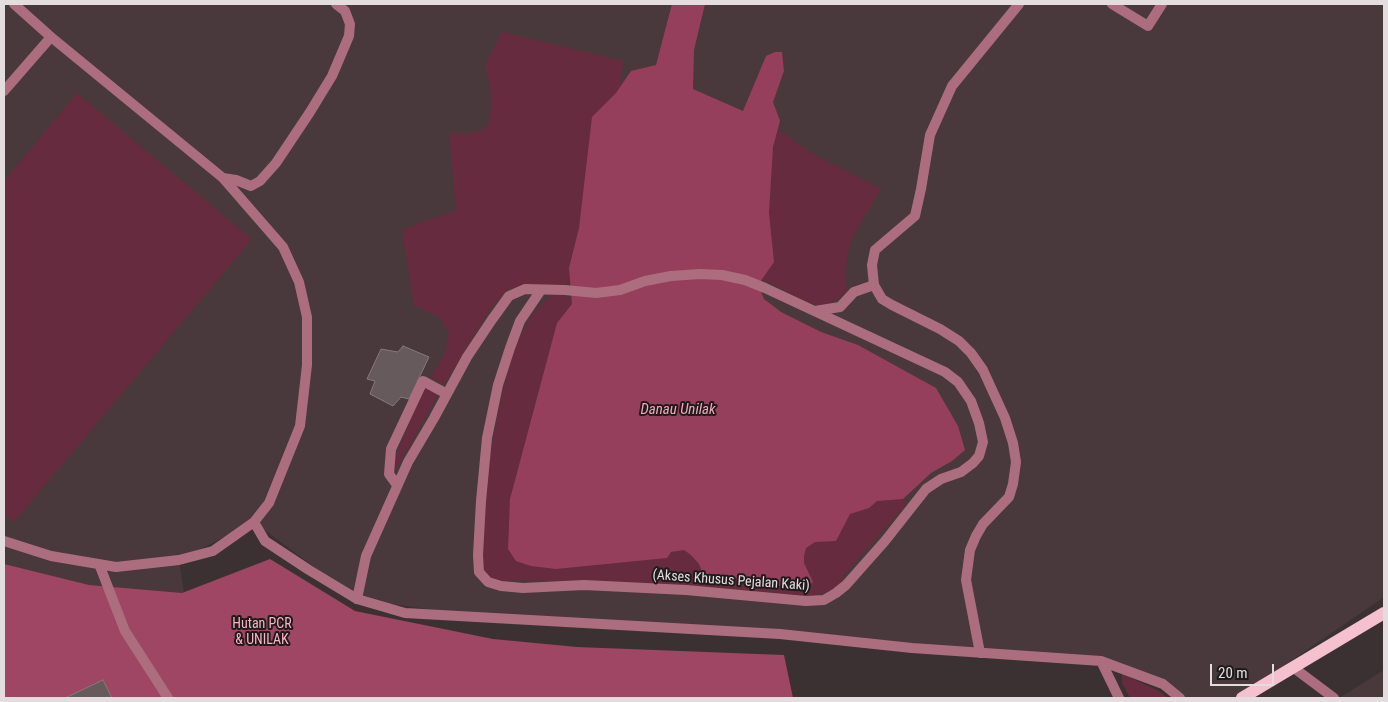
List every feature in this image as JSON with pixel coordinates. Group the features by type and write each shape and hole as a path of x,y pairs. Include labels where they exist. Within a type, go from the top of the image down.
{"main road":[{"path":"1242,698 1384,613"}],"street":[{"path":"4,540 51,556 116,567 179,560 213,551 254,522 269,503 300,426 306,365 307,317 300,282 283,247 223,178 51,37 14,4"},
{"path":"223,178 236,180 251,186 260,181 276,162 310,112 332,76 349,36 350,24 345,10 336,4"},
{"path":"980,653 966,580 970,550 983,524 1009,497 1016,462 1014,443 983,370 970,352 959,340 882,299 874,285 872,265 875,250 915,216 930,135 952,86 1019,4"},
{"path":"1112,4 1148,26 1162,4"},
{"path":"4,91 51,37"},
{"name":"(Akses Khusus Pejalan Kaki)","path":"357,598 366,556 408,462 448,394 467,357 509,296 525,289 596,293 620,290 645,281 671,276 700,274 722,275 745,280 945,372 958,382 971,401 983,442 979,456 961,472 941,479 926,489 885,541 846,585 824,600 806,601 686,590 603,586 523,588 501,586 488,582 479,572 478,555 487,438 498,385 520,321 540,290"},
{"path":"814,311 840,306 854,292 874,285"},
{"path":"397,485 389,474 391,449 423,381 448,394"},
{"path":"254,522 266,541 309,570 357,598 405,613 780,634 912,648 1101,662 1163,684 1180,698"},
{"path":"99,564 125,631 168,698"},
{"path":"1101,662 1119,698"},
{"path":"1294,668 1334,698"}],"shaded area":[{"path":"4,4 1384,4 1384,597 1237,698 1180,698 1163,684 1101,661 497,619 357,599 254,522 179,560 200,698 4,598"},
{"path":"502,32 623,61 621,86 616,93 579,228 569,268 570,284 509,289 490,309 444,385 431,377 445,353 449,333 439,317 414,305 402,230 456,210 449,133 466,134 483,130 490,120 491,93 485,65"},
{"path":"77,93 252,239 14,522 4,514 4,181"},
{"path":"778,129 810,152 881,189 850,244 845,270 847,291 838,299 821,308 812,303 804,302 775,285 761,280 774,262 769,213 773,147"},
{"path":"553,293 571,298 572,304 557,323 556,569 667,558 671,552 684,550 691,554 699,564 701,569 700,576 740,579 803,590 813,582 804,563 806,548 815,542 836,541 849,514 869,508 877,501 903,499 907,503 846,573 837,589 813,596 573,582 519,580 504,582 490,578 482,570 486,482 497,416 514,347 533,313"},
{"path":"424,385 439,393 394,472 393,465"},
{"path":"1384,670 1384,698 1339,698"},
{"path":"1122,674 1159,691 1168,698 1130,698 1122,683"}],"green space":[{"name":"Hutan PCR & UNILAK","path":"270,559 355,611 493,639 577,647 784,655 793,698 4,698 4,564 89,585 182,593"}],"water":[{"name":"Danau Unilak","path":"672,4 705,4 694,50 693,89 743,111 766,56 775,52 782,52 784,71 773,102 780,121 773,147 769,213 774,262 758,285 764,299 781,312 821,332 858,345 936,388 958,426 965,450 952,461 931,473 903,499 877,501 869,508 850,514 836,541 815,542 806,548 804,563 813,582 803,590 740,579 700,576 701,569 699,564 684,550 671,552 667,558 556,569 531,566 516,561 508,549 510,499 557,323 572,304 569,268 579,228 592,117 616,93 631,71 656,65"}],"building":[{"path":"403,346 429,357 409,399 401,397 393,406 370,394 375,381 367,379 381,349 398,352"},
{"path":"103,680 112,698 65,698"}]}
